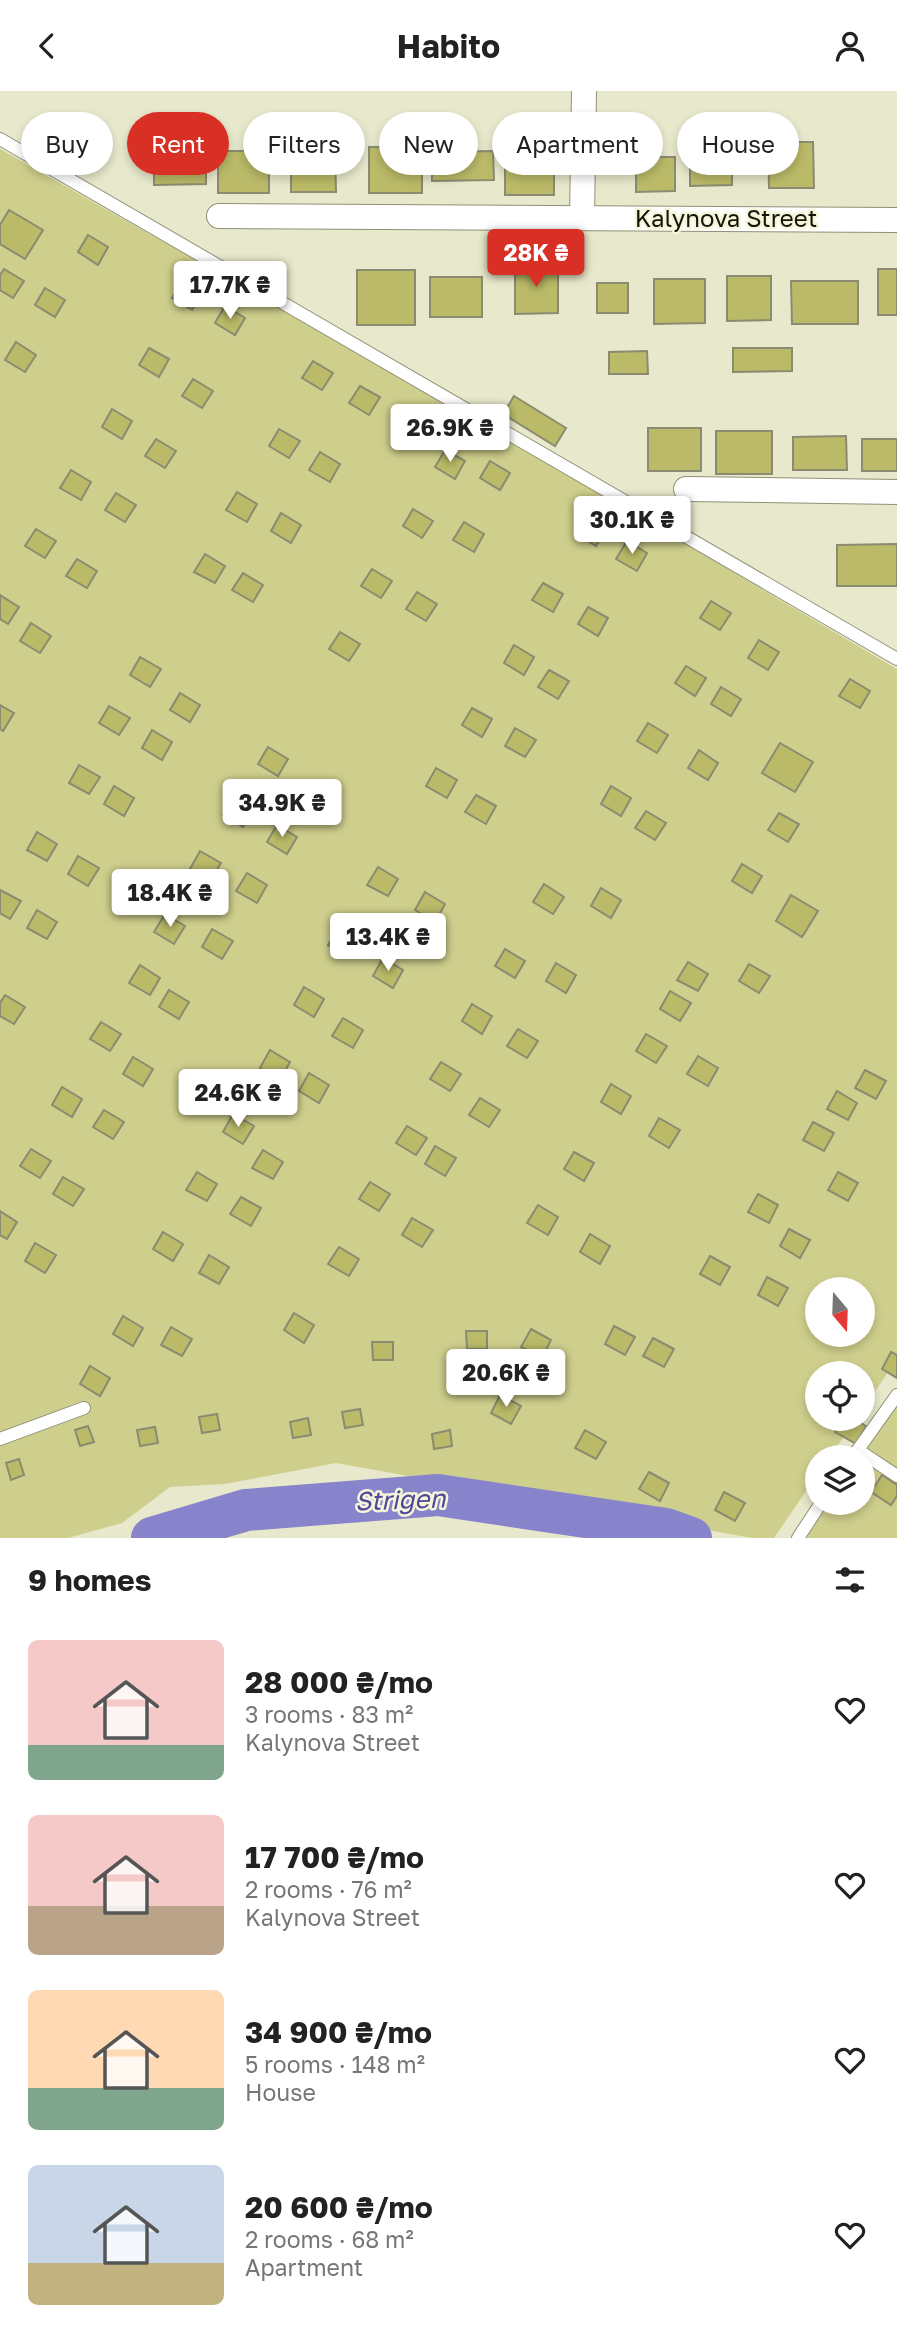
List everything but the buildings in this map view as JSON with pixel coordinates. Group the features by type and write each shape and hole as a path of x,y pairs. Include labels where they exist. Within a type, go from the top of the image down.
{"street":[{"path":"582,218 584,91"},
{"name":"Kalynova Street","path":"219,216 897,220"},
{"path":"686,489 897,492"}],"lane":[{"path":"0,139 897,659"},
{"path":"861,1445 897,1395"},
{"path":"0,1439 84,1408"},
{"path":"875,1464 897,1476"},
{"path":"798,1538 813,1515"}],"green space":[{"path":"0,149 21,161 21,175 46,175 457,409 897,669 897,1359 875,1391 875,1361 805,1361 805,1431 848,1431 838,1445 805,1445 805,1493 774,1538 752,1538 336,1463 225,1484 170,1487 122,1523 68,1538 0,1538"},
{"path":"897,1390 897,1538 798,1538 813,1515 875,1515 875,1445 861,1445 870,1431 875,1431 875,1423"}],"waterway":[{"name":"Strigen","path":"152,1538 246,1510 438,1495 666,1529 691,1538"}]}
